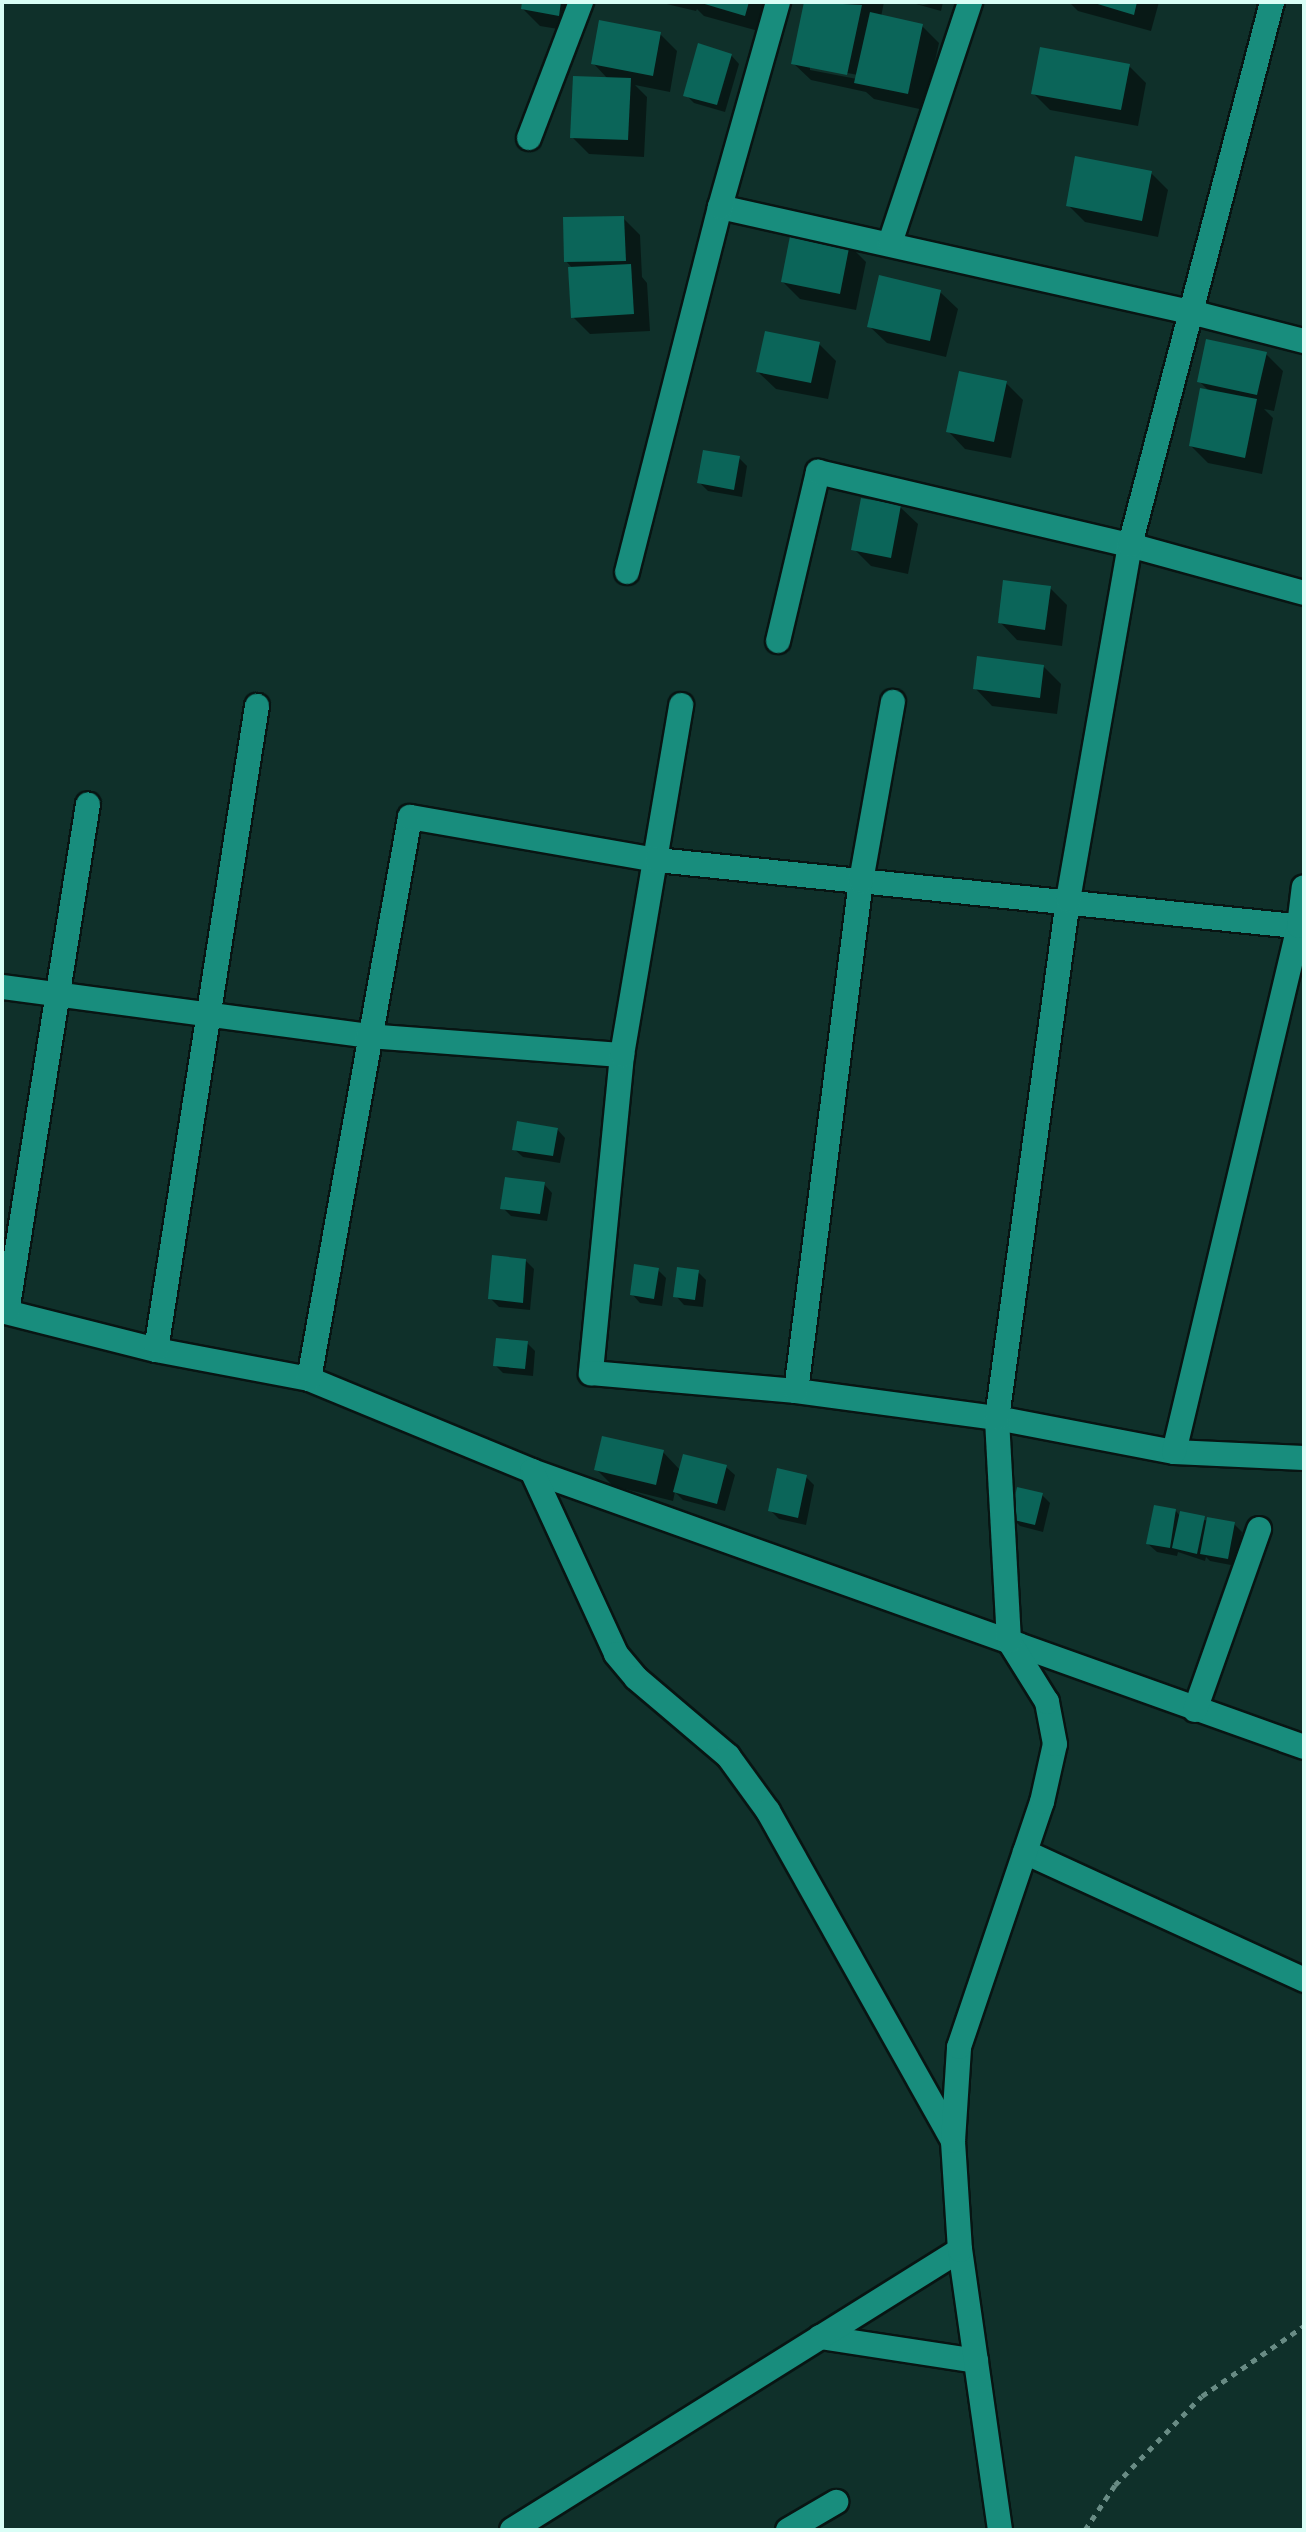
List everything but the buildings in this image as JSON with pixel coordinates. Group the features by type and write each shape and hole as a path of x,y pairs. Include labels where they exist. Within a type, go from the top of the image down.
{"street":[{"path":"529,138 581,2"},
{"path":"627,572 720,207 778,2"},
{"path":"890,243 970,2"},
{"path":"1000,2530 960,2250 953,2141 959,2047 1042,1802 1055,1744 1047,1702 1009,1641 997,1418 1068,900 1130,545 1272,2"},
{"path":"720,207 1191,312 1304,341"},
{"path":"778,641 818,472 1130,545 1304,593"},
{"path":"796,1391 861,881 893,702"},
{"path":"681,705 622,1055 591,1373 796,1391 997,1418 1174,1452 1304,1458"},
{"path":"156,1350 257,706"},
{"path":"88,804 5,1312 156,1350 309,1379 532,1471 1304,1747"},
{"path":"309,1379 368,1036 410,817 657,860 1301,926"},
{"path":"1174,1452 1301,926 1304,887"},
{"path":"2,987 368,1036 622,1055"},
{"path":"532,1471 616,1654 636,1678 728,1756 768,1811 953,2141"},
{"path":"1195,1710 1259,1529"},
{"path":"1025,1852 1304,1980"},
{"path":"512,2530 960,2250"},
{"path":"820,2337 976,2361"},
{"path":"788,2530 836,2502"}],"path":[{"path":"1085,2530 1115,2485 1202,2396 1304,2326"}]}
